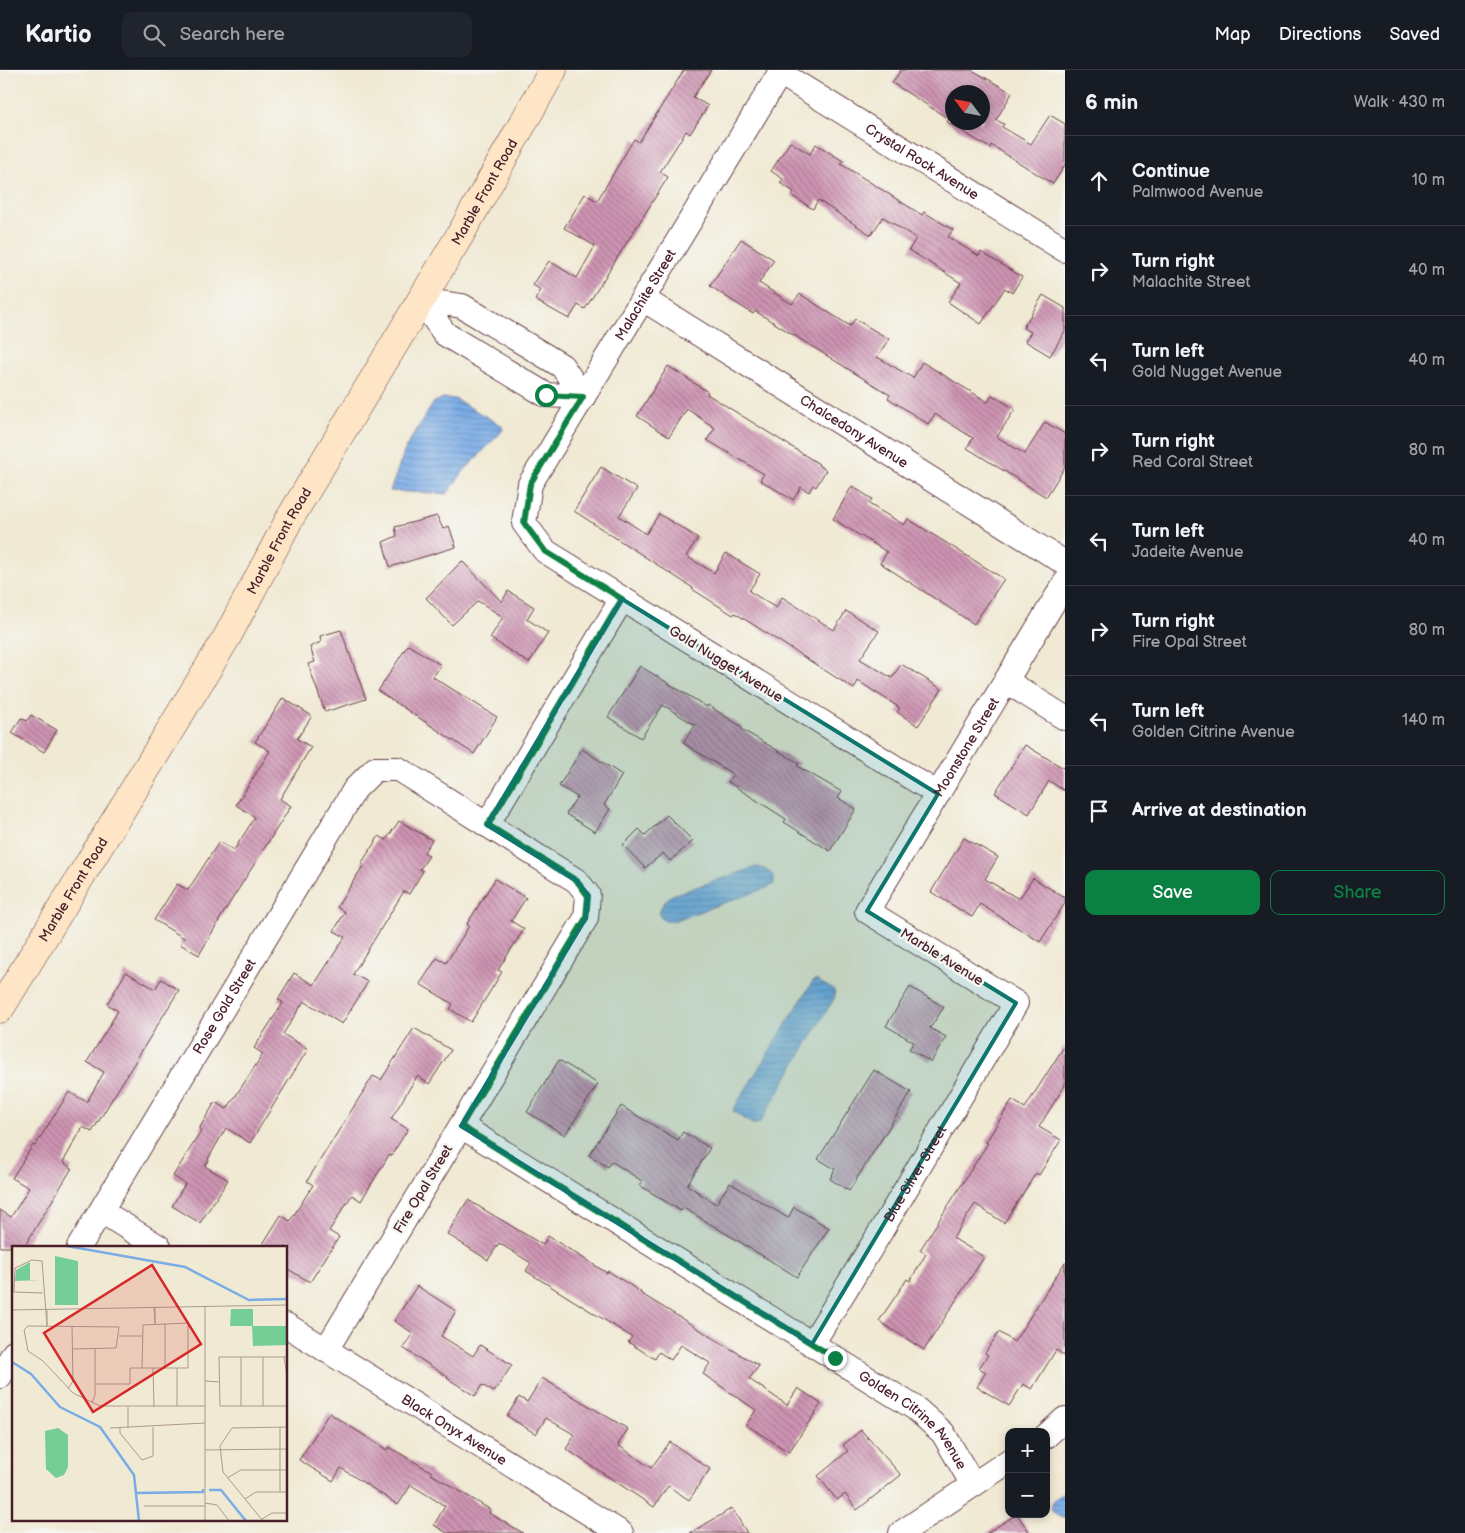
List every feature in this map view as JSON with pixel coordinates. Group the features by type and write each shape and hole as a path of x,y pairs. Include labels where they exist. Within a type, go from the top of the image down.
{"street":[{"name":"Marble Front Road","path":"0,1009 227,636 290,518 421,300 553,70"},
{"name":"Crystal Rock Avenue","path":"780,73 1065,250"},
{"name":"Malachite Street","path":"524,523 530,484 780,73"},
{"name":"Chalcedony Avenue","path":"642,299 1065,563"},
{"path":"421,300 445,334 546,395 583,397"},
{"path":"421,300 462,306 554,361 562,366 583,397"},
{"name":"Gold Nugget Avenue","path":"524,523 545,551 938,794"},
{"name":"Moonstone Street","path":"867,911 1065,584"},
{"path":"488,825 622,599"},
{"path":"1006,681 1065,718"},
{"name":"Rose Gold Street","path":"80,1246 355,789 375,769 398,769 488,825"},
{"name":"Fire Opal Street","path":"326,1350 586,918 588,896 577,881 488,825"},
{"name":"Marble Avenue","path":"867,911 1016,1003"},
{"name":"Blue Silver Street","path":"812,1344 1016,1003"},
{"name":"Golden Citrine Avenue","path":"461,1126 915,1408 944,1433 973,1485"},
{"path":"101,1211 157,1246"},
{"name":"Black Onyx Avenue","path":"288,1327 621,1533"},
{"path":"0,1376 12,1356"},
{"path":"1050,1432 1065,1419"},
{"path":"901,1533 1005,1464"}],"highlighted area":[{"path":"622,599 938,794 867,911 1016,1003 812,1344 461,1126 586,918 588,895 577,881 487,825"}],"water":[{"path":"444,398 455,399 501,425 503,430 464,471 447,494 390,491 406,447 434,402"},
{"path":"756,867 772,874 774,884 673,921 663,920 659,914 665,901 672,895"},
{"path":"816,980 834,990 835,997 761,1121 757,1124 752,1124 733,1111 734,1108 813,981"},
{"path":"1065,1491 1065,1518 1056,1515 1051,1507 1053,1501"}],"building":[{"path":"684,70 711,70 693,97 708,106 690,134 686,131 660,172 668,177 585,309 578,305 569,319 535,300 541,290 533,285 549,261 577,278 595,246 564,228 585,194 597,201 634,139 639,142"},
{"path":"901,70 972,70 1012,93 996,120 1004,124 1002,127 1031,144 1050,115 1065,124 1065,165 1053,184 991,145 990,148 960,130 990,130 990,85 945,85 945,116 892,83"},
{"path":"790,142 810,154 816,144 843,161 841,164 922,215 924,212 953,230 948,237 979,256 981,252 1022,277 1012,293 1005,288 981,324 948,302 961,283 909,250 916,238 883,217 871,235 818,200 813,209 792,196 794,192 780,183 783,179 771,171"},
{"path":"741,239 774,260 759,283 792,304 800,294 850,326 855,319 889,339 877,357 913,378 922,362 988,402 992,395 1015,409 997,437 1025,454 1045,422 1065,434 1065,467 1046,497 967,448 973,438 935,414 928,424 888,398 890,395 755,311 753,314 710,286"},
{"path":"1043,295 1065,308 1065,331 1050,356 1025,341 1031,332 1023,328"},
{"path":"668,366 708,392 707,394 819,464 826,470 816,487 813,485 809,492 801,487 793,500 760,480 764,474 707,440 715,428 687,409 669,437 637,416"},
{"path":"601,467 637,489 619,516 646,534 659,514 698,538 686,556 714,573 726,553 760,574 749,591 776,608 782,597 834,630 846,611 879,631 860,659 892,678 901,664 942,689 918,726 897,712 900,708 858,681 854,689 735,613 733,615 692,589 574,511"},
{"path":"852,486 872,499 869,504 904,525 908,519 1004,579 974,624 880,563 887,552 833,519"},
{"path":"437,516 443,529 449,526 456,547 390,567 383,542 397,536 395,527"},
{"path":"462,561 502,602 508,591 534,607 527,619 548,633 529,663 490,638 503,617 478,601 452,625 426,598"},
{"path":"341,630 366,699 325,712 308,664 315,662 310,647 321,642 320,636"},
{"path":"408,645 441,665 433,677 497,717 474,754 378,691"},
{"path":"640,666 707,707 708,705 742,727 741,729 799,763 797,766 842,792 838,798 856,809 830,851 784,822 786,819 728,782 733,774 683,743 695,725 663,705 641,738 608,717"},
{"path":"283,698 312,716 297,739 311,747 280,799 291,806 199,955 180,944 184,938 154,920 177,884 188,890 219,842 234,850 255,817 236,805 270,751 255,742"},
{"path":"31,715 57,730 44,752 12,733 21,718 27,721"},
{"path":"1025,745 1065,769 1065,791 1049,781 1029,814 995,793"},
{"path":"582,749 622,775 604,805 610,809 595,832 566,814 577,797 559,786"},
{"path":"667,815 693,841 670,861 663,853 645,868 623,845 639,829 645,835"},
{"path":"399,821 432,840 424,852 429,856 420,869 423,871 409,894 404,891 353,974 368,982 342,1024 304,1001 283,1034 308,1049 250,1143 226,1128 205,1166 228,1180 200,1223 172,1206 185,1184 173,1176 202,1130 199,1129 215,1102 227,1109 263,1054 254,1048 283,1003 278,999 294,973 314,985 345,937 334,931 345,912 337,907 363,866 361,864 379,836 386,840"},
{"path":"964,838 998,857 985,879 1019,899 1033,878 1065,898 1065,903 1040,942 980,904 972,917 931,892"},
{"path":"495,879 526,898 511,921 524,929 498,970 502,972 471,1022 450,1009 453,1004 420,984 437,958 446,963 469,926 467,924"},
{"path":"126,972 155,989 161,979 179,990 92,1132 83,1127 63,1162 72,1168 25,1246 0,1247 0,1210 11,1217 29,1188 12,1178 69,1092 87,1102 104,1072 87,1062 118,1011 107,1004"},
{"path":"910,987 944,1007 930,1028 946,1037 931,1062 909,1049 914,1042 886,1026"},
{"path":"414,1028 451,1050 429,1084 417,1076 391,1119 408,1129 391,1156 389,1155 361,1201 352,1195 329,1231 339,1237 310,1282 288,1269 288,1246 262,1246 281,1215 290,1221 313,1185 307,1181 373,1076 381,1080"},
{"path":"1065,1045 1065,1085 1039,1127 1061,1140 1039,1175 1036,1173 1004,1223 975,1204 953,1238 984,1257 924,1350 879,1321 907,1279 910,1281 926,1254 920,1250 988,1143 986,1142 1012,1100 1025,1108"},
{"path":"559,1060 598,1084 565,1135 527,1112"},
{"path":"874,1070 911,1092 849,1191 830,1179 835,1169 818,1159"},
{"path":"621,1106 678,1140 683,1132 710,1148 687,1185 716,1204 730,1183 788,1218 794,1207 829,1228 797,1277 684,1208 681,1211 639,1185 642,1181 611,1161 608,1167 589,1155"},
{"path":"468,1200 543,1245 548,1236 607,1273 608,1271 640,1293 759,1366 749,1379 787,1405 798,1388 821,1404 789,1452 746,1425 756,1410 703,1374 710,1363 681,1345 671,1360 659,1352 655,1359 628,1342 632,1337 526,1271 531,1263 499,1243 488,1260 447,1234"},
{"path":"1065,1262 1065,1356 1056,1350 1032,1389 1023,1384 1009,1406 977,1387 986,1372 979,1368 988,1355 985,1353 999,1332 1014,1342"},
{"path":"417,1286 456,1311 441,1336 473,1356 480,1345 512,1365 494,1392 482,1385 475,1396 403,1348 413,1333 394,1321"},
{"path":"542,1378 628,1429 618,1445 651,1468 670,1442 710,1469 689,1500 668,1486 654,1507 566,1449 575,1435 546,1418 536,1434 507,1416 519,1397 527,1402"},
{"path":"329,1413 387,1450 389,1447 432,1472 431,1474 491,1510 489,1513 523,1533 447,1533 434,1525 445,1506 411,1485 398,1505 341,1468 333,1481 299,1460"},
{"path":"861,1430 901,1475 857,1510 845,1494 837,1500 818,1476 848,1451 843,1445"},
{"path":"732,1508 747,1533 690,1533 721,1515"},
{"path":"1011,1518 1020,1518 1030,1533 987,1533"}],"route":[{"path":"546,395 583,397 530,484 524,523 545,551 622,599 488,825 577,881 588,896 586,918 461,1126 835,1358"}]}
